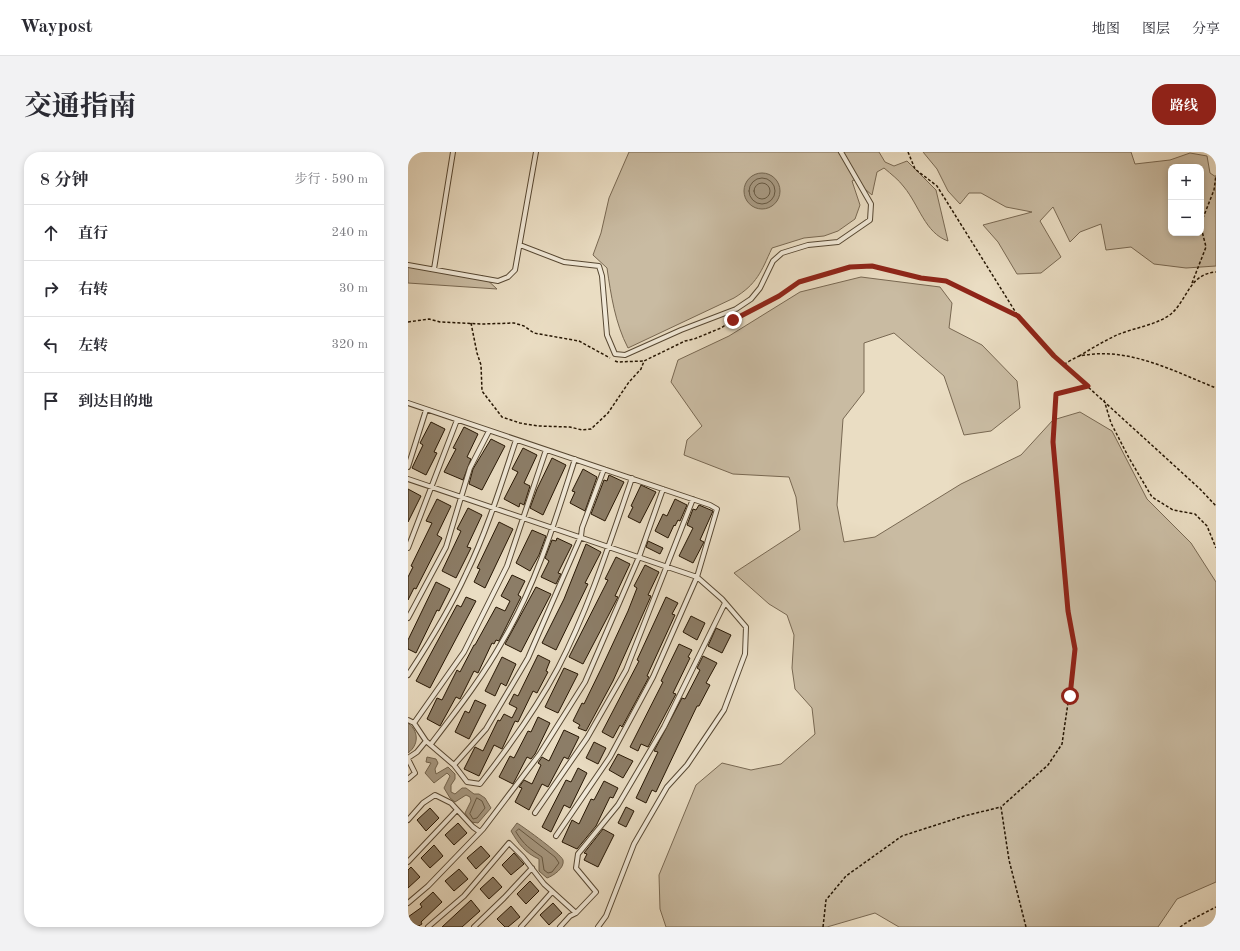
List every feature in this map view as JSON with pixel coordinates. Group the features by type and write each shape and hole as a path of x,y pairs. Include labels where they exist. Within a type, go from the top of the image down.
{"lane":[{"path":"434,269 453,152"},
{"path":"408,265 498,281 508,277 515,270 536,152"},
{"path":"520,245 564,262 599,266 602,276 607,335 615,354 625,355 681,330 736,309 751,299 760,288 773,261 782,253 808,245 838,242 870,220 871,204 841,152"},
{"path":"408,403 632,478 717,509 697,577 653,677 610,757 556,836"},
{"path":"408,467 426,410"},
{"path":"408,548 457,420"},
{"path":"408,618 446,547 463,497 470,468 489,431"},
{"path":"408,674 429,644 466,575 494,507 516,440"},
{"path":"414,723 464,652 507,566 522,517 546,450"},
{"path":"431,744 478,680 503,641 534,578 553,527 575,459"},
{"path":"454,765 486,729 528,658 581,536 582,528 604,469"},
{"path":"408,720 414,723 426,741 454,765 467,782 480,784 524,724 558,668 585,609 609,546 632,478"},
{"path":"408,479 581,536 697,577 725,603 746,627 745,654 724,710 687,765 667,787 634,844 606,916 598,927"},
{"path":"408,903 428,886 480,832 539,755 585,682 639,557 663,489"},
{"path":"534,813 587,738 626,670 693,499"},
{"path":"560,927 596,892 576,868 578,854 618,806 664,727 725,603"},
{"path":"408,779 415,773 408,759 417,752 426,741"},
{"path":"408,820 423,803 435,795 451,803 456,811 480,832"},
{"path":"408,862 456,811"},
{"path":"428,927 464,896 509,843 552,892 576,913"},
{"path":"474,927 532,868"},
{"path":"521,927 552,892"}],"path":[{"path":"908,152 915,169 937,186 1018,316 1064,364 1216,506"},
{"path":"1204,215 1214,190 1216,175"},
{"path":"1064,364 1116,336 1169,316 1176,309 1192,284 1206,247 1203,236"},
{"path":"408,322 429,320 483,324 514,323 524,326 534,333 579,341 618,362 644,361 685,341 721,328 733,320 779,296 799,282 850,267 872,266 921,278 946,281 1018,316"},
{"path":"1192,284 1202,276 1216,272"},
{"path":"472,323 477,353 481,366 482,391 502,417 520,423 570,427 582,430 591,429 608,413 629,382 641,369 644,361"},
{"path":"1079,356 1123,354 1145,360 1216,388"},
{"path":"823,927 826,900 846,876 902,836 964,816 1002,806 1048,765 1062,744 1075,649 1068,611 1053,442 1056,394 1088,386"},
{"path":"1104,400 1111,422 1129,458 1152,497 1173,510 1195,514 1207,526 1216,548"},
{"path":"1002,806 1009,860 1026,927"},
{"path":"1180,927 1216,907"}],"shaded area":[{"path":"629,152 879,152 885,162 894,166 907,161 936,190 948,241 934,232 923,218 904,187 884,168 877,172 872,195 854,180 852,181 860,205 855,219 838,231 824,236 804,238 772,248 758,277 742,293 628,348 617,319 607,268 593,255 601,233 609,198"},
{"path":"923,152 1131,152 1135,164 1170,160 1190,153 1207,156 1210,173 1216,177 1216,266 1186,268 1154,264 1131,247 1106,250 1101,224 1080,232 1070,242 1053,207 1040,221 1061,257 1041,273 1017,274 998,242 983,225 1032,212 1006,207 981,193 969,193 960,204 948,191 937,169"},
{"path":"408,267 483,276 497,289 408,283"},
{"path":"861,277 940,287 952,303 949,328 982,345 1017,381 1020,408 991,431 964,435 944,376 894,333 864,343 864,392 843,419 837,505 844,542 875,537 961,484 1021,455 1053,420 1080,412 1112,431 1147,499 1191,543 1216,582 1216,882 1177,899 1158,927 899,927 875,913 827,927 666,927 660,909 659,875 696,785 722,763 751,770 781,764 815,734 812,708 795,689 792,668 794,635 787,615 769,604 734,573 800,530 796,497 789,477 733,474 684,455 687,440 702,426 671,382 678,360 729,336 800,292"}],"water":[{"path":"762,173 772,176 777,181 780,191 777,201 772,206 762,209 752,206 747,201 744,191 747,181 752,176"},
{"path":"408,723 412,726 416,734 416,742 412,750 408,753"},
{"path":"427,757 436,759 438,763 435,769 436,774 448,767 455,774 455,779 451,785 451,792 455,794 462,788 466,788 474,794 479,794 485,798 491,808 478,823 471,822 465,813 471,801 470,797 466,795 455,802 450,798 444,788 450,776 447,773 434,783 425,773 431,763 426,762"},
{"path":"517,823 561,857 563,860 562,866 555,874 547,878 539,871 539,859 522,847 511,831"}],"building":[{"path":"431,422 445,429 434,452 437,453 426,475 412,468 423,445 420,443"},
{"path":"464,427 478,434 467,457 471,459 463,480 444,472 456,449 453,448"},
{"path":"491,439 505,446 482,490 469,484 473,469"},
{"path":"523,448 537,455 524,483 530,486 524,505 520,503 519,507 504,499 518,472 512,469"},
{"path":"552,458 566,465 543,515 530,508 537,489"},
{"path":"583,469 597,477 585,511 570,503 575,492 572,491"},
{"path":"609,475 624,482 605,521 591,514 604,480 607,481"},
{"path":"641,485 656,492 640,523 628,517 633,507 631,506"},
{"path":"408,489 421,496 408,522"},
{"path":"437,499 451,506 437,535 442,538 416,589 414,588 408,600 408,577 413,567 411,566 432,523 426,521"},
{"path":"675,499 687,505 680,521 678,520 675,526 674,525 668,538 655,531 663,514 667,516"},
{"path":"699,505 713,511 700,540 704,542 693,563 679,556 693,528 687,525 693,509 696,510"},
{"path":"468,508 482,515 467,547 471,548 456,578 442,571 461,531 457,529"},
{"path":"499,522 513,529 485,588 474,582 480,569 477,568"},
{"path":"532,530 546,536 539,555 530,571 516,563"},
{"path":"557,538 572,545 558,573 561,574 556,584 541,577 549,561 545,558 552,540 556,541"},
{"path":"648,541 663,548 660,554 646,547"},
{"path":"586,544 601,552 585,583 588,584 556,650 542,643 564,599"},
{"path":"616,557 630,564 615,596 618,597 583,664 569,657 608,580 605,579"},
{"path":"645,565 659,572 648,595 651,596 613,681 586,731 578,728 580,725 573,721 582,703 584,704 628,611 637,588 634,586"},
{"path":"512,575 525,581 518,595 521,597 499,641 496,640 494,644 492,643 478,673 474,671 460,699 456,697 440,726 427,719 437,698 442,700 457,670 460,672 496,607 505,611 510,601 501,596"},
{"path":"436,582 450,589 439,611 437,610 416,653 408,649 408,640"},
{"path":"536,587 551,594 521,652 505,644"},
{"path":"466,597 476,601 430,688 416,681 457,605 461,607"},
{"path":"666,597 678,603 672,614 675,615 647,676 649,677 622,727 620,725 613,738 602,732 639,661 637,660"},
{"path":"691,616 705,623 697,640 683,632"},
{"path":"716,628 731,635 722,653 708,646"},
{"path":"679,644 692,650 688,657 690,658 673,693 676,694 648,747 641,744 638,751 630,747 663,682 661,681"},
{"path":"538,655 550,661 546,671 548,672 537,693 533,691 518,722 515,721 502,749 494,745 479,776 464,769 475,747 483,751 498,720 500,721 504,714 512,718 517,708 509,704 514,694 518,696"},
{"path":"703,656 717,663 706,683 710,685 699,706 697,706 656,792 652,790 646,803 636,798 658,752 654,751 682,698 685,699 700,670 697,668"},
{"path":"502,657 516,664 506,686 501,683 495,696 485,691"},
{"path":"564,668 578,674 558,713 545,707"},
{"path":"475,700 486,705 469,739 455,732 465,711 469,713"},
{"path":"538,717 550,723 535,754 531,759 527,757 513,784 499,777 510,756 514,758 528,731 531,732"},
{"path":"564,730 579,737 568,759 564,757 548,787 542,784 529,810 515,802 522,788 519,787 524,780 532,784 541,765 538,763 542,757 549,761"},
{"path":"594,742 606,748 598,764 586,758"},
{"path":"618,754 633,761 623,778 609,770"},
{"path":"578,768 587,773 570,808 564,805 551,832 542,827 566,780 571,782"},
{"path":"604,781 618,788 613,798 610,797 596,826 577,849 562,842 572,820 579,824 591,799 594,800"},
{"path":"626,807 634,811 626,827 618,823"},
{"path":"430,808 439,818 426,831 417,820"},
{"path":"458,823 467,833 454,845 445,835"},
{"path":"603,829 614,835 598,867 584,860 587,854 584,853"},
{"path":"434,845 443,856 430,868 421,858"},
{"path":"481,846 490,856 476,869 467,858"},
{"path":"514,853 524,864 511,875 502,865"},
{"path":"411,867 420,877 408,888 408,870"},
{"path":"459,869 468,879 454,891 445,881"},
{"path":"493,877 502,887 489,899 480,889"},
{"path":"530,881 539,891 526,904 517,894"},
{"path":"433,892 442,902 421,922 422,924 417,927 408,927 408,917 422,907 420,904"},
{"path":"471,900 480,911 462,927 442,927"},
{"path":"553,903 562,913 549,925 540,915"},
{"path":"511,906 520,917 508,927 505,927 497,919"}],"route":[{"path":"733,320 779,296 799,282 850,267 872,266 921,278 946,281 956,285 972,295 1018,316 1054,356 1088,386 1056,394 1053,442 1068,611 1075,649 1070,696"}]}
